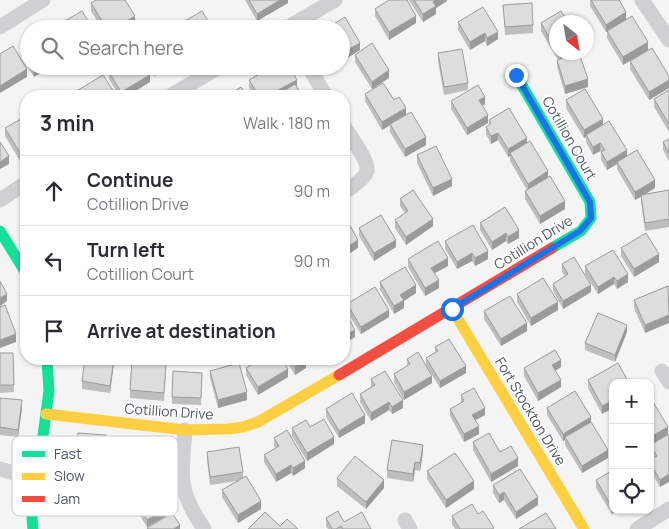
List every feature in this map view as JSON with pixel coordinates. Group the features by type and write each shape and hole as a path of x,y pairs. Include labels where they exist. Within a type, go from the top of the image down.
{"street":[{"path":"0,27 43,0"},
{"path":"301,20 335,0"},
{"path":"642,0 669,40"},
{"path":"180,90 206,75"},
{"path":"313,75 322,90"},
{"name":"Cotillion Court","path":"516,75 590,202 591,218"},
{"path":"350,136 366,162 367,170 364,176 350,189"},
{"path":"0,200 20,187"},
{"name":"Cotillion Drive","path":"46,414 185,430 229,429 258,422 452,309 580,231 591,218"},
{"path":"0,231 20,263"},
{"name":"Fort Stockton Drive","path":"452,309 584,529"},
{"path":"43,436 49,391 48,365"},
{"path":"185,430 182,464 183,482 187,498 204,529"},
{"path":"637,529 669,509"},
{"path":"32,516 33,529"}],"building":[{"path":"96,0 125,0 135,16 129,20 101,20 91,3"},
{"path":"249,0 280,0 257,14"},
{"path":"389,0 407,0 416,16 389,32 375,9"},
{"path":"414,0 436,0 433,2 436,6 423,14"},
{"path":"591,0 619,0 626,12 606,25"},
{"path":"532,3 533,25 505,27 503,5"},
{"path":"483,7 498,32 487,38 485,33 470,42 458,22"},
{"path":"82,11 88,20 66,20"},
{"path":"202,11 208,20 186,20"},
{"path":"561,11 564,15 554,15"},
{"path":"632,16 648,42 623,57 607,31"},
{"path":"549,18 549,37 541,23"},
{"path":"350,26 360,43 350,49"},
{"path":"372,43 389,70 372,82 355,55"},
{"path":"13,46 20,58 20,73 0,86 0,54"},
{"path":"652,48 669,76 669,80 649,92 630,61"},
{"path":"462,49 468,83 444,87 438,53"},
{"path":"557,60 581,60 588,79 565,86"},
{"path":"103,75 113,90 78,90"},
{"path":"111,75 150,75 124,90 120,90"},
{"path":"258,75 294,75 297,80 278,90 255,90 249,80"},
{"path":"383,83 394,100 399,97 406,108 382,122 365,94"},
{"path":"295,84 298,90 285,90"},
{"path":"478,85 485,97 479,100 488,115 467,128 451,101"},
{"path":"585,89 603,119 584,130 566,100"},
{"path":"669,90 669,124 654,99"},
{"path":"509,108 527,138 508,149 498,133 491,136 486,127 491,123 489,120"},
{"path":"411,112 426,137 405,149 390,124"},
{"path":"20,119 20,153 5,128"},
{"path":"609,121 627,150 607,162 601,152 605,150 600,143 593,147 586,135"},
{"path":"669,139 669,153 663,142"},
{"path":"530,141 548,171 528,184 510,153"},
{"path":"0,142 9,156 0,162"},
{"path":"436,146 452,179 433,188 417,155"},
{"path":"637,150 655,180 635,192 617,162"},
{"path":"550,176 565,201 540,216 525,191"},
{"path":"413,190 433,219 406,237 395,220 408,211 400,199"},
{"path":"669,190 669,219 645,223 641,195"},
{"path":"505,207 519,230 508,237 506,233 492,242 480,223"},
{"path":"381,215 396,240 374,253 359,228"},
{"path":"473,225 488,251 475,258 472,253 457,262 445,241"},
{"path":"350,226 358,240 350,245"},
{"path":"646,233 659,254 634,269 621,248"},
{"path":"438,241 448,258 431,268 439,280 425,288 408,259"},
{"path":"613,250 628,274 617,281 614,277 598,287 585,266"},
{"path":"574,257 591,285 563,301 553,284 568,274 562,264"},
{"path":"405,267 416,285 400,295 404,300 394,306 380,282"},
{"path":"543,278 558,302 531,318 517,294"},
{"path":"0,281 7,294 0,298"},
{"path":"668,286 669,315 645,325 634,300"},
{"path":"375,287 389,310 361,327 350,309 350,302"},
{"path":"510,296 527,323 501,339 484,311"},
{"path":"5,305 16,334 0,340 0,307"},
{"path":"598,313 627,325 615,355 585,343"},
{"path":"350,321 355,330 350,333"},
{"path":"449,339 466,366 440,381 426,358 438,351 435,347"},
{"path":"555,350 561,360 552,365 561,380 538,393 524,368"},
{"path":"418,352 432,376 404,392 394,374 410,364 407,359"},
{"path":"0,353 13,353 14,385 0,385"},
{"path":"618,363 627,379 609,379 609,402 602,406 588,380"},
{"path":"84,365 113,365 110,386 82,381"},
{"path":"132,365 166,365 164,393 130,390"},
{"path":"232,365 240,365 247,392 218,400 210,371"},
{"path":"251,365 286,365 288,369 258,387 246,368"},
{"path":"173,371 202,373 201,398 172,397"},
{"path":"385,371 403,400 392,407 389,402 371,413 360,394 375,385 371,379"},
{"path":"474,388 485,408 472,415 479,426 464,434 450,409 464,401 461,395"},
{"path":"575,391 591,417 563,434 547,408"},
{"path":"352,393 365,415 339,431 326,409"},
{"path":"0,398 22,400 18,430 0,427"},
{"path":"654,404 668,427 654,435"},
{"path":"324,419 334,437 307,453 292,428 306,420 310,427"},
{"path":"591,422 608,450 582,466 565,437"},
{"path":"287,430 305,461 293,468 291,465 276,474 264,455 279,446 274,438"},
{"path":"78,433 106,435 106,436 78,436"},
{"path":"489,433 500,452 511,446 518,458 491,474 473,442"},
{"path":"669,434 669,474 660,480 654,470 654,457 657,456 654,451 654,443"},
{"path":"392,440 423,445 420,463 415,462 413,474 387,470"},
{"path":"239,447 243,472 210,477 207,452"},
{"path":"455,453 474,481 446,500 427,471"},
{"path":"355,456 384,480 366,502 337,478"},
{"path":"520,469 538,497 516,512 504,492 499,495 493,485"},
{"path":"609,472 609,502 596,480"},
{"path":"246,476 261,501 238,515 222,490"},
{"path":"472,504 478,514 483,511 494,528 460,529 452,516"},
{"path":"338,511 344,522 362,512 371,529 343,529 341,526 332,529 326,518"},
{"path":"265,512 280,526 287,519 298,529 248,529"},
{"path":"546,513 556,529 519,529"},
{"path":"145,516 153,516 147,520"},
{"path":"167,516 174,516 180,525 174,529 147,528"}],"traffic: fast":[{"path":"516,75 590,202 591,218 581,231 552,248"},
{"path":"0,231 20,263"},
{"path":"43,436 49,391 47,365"},
{"path":"32,516 33,529"}],"traffic: slow":[{"path":"452,309 584,529"},
{"path":"46,414 185,430 229,429 258,422 339,375"}],"traffic: jam":[{"path":"339,375 552,248"}],"route":[{"path":"452,309 580,231 591,218 590,202 516,75"}]}
